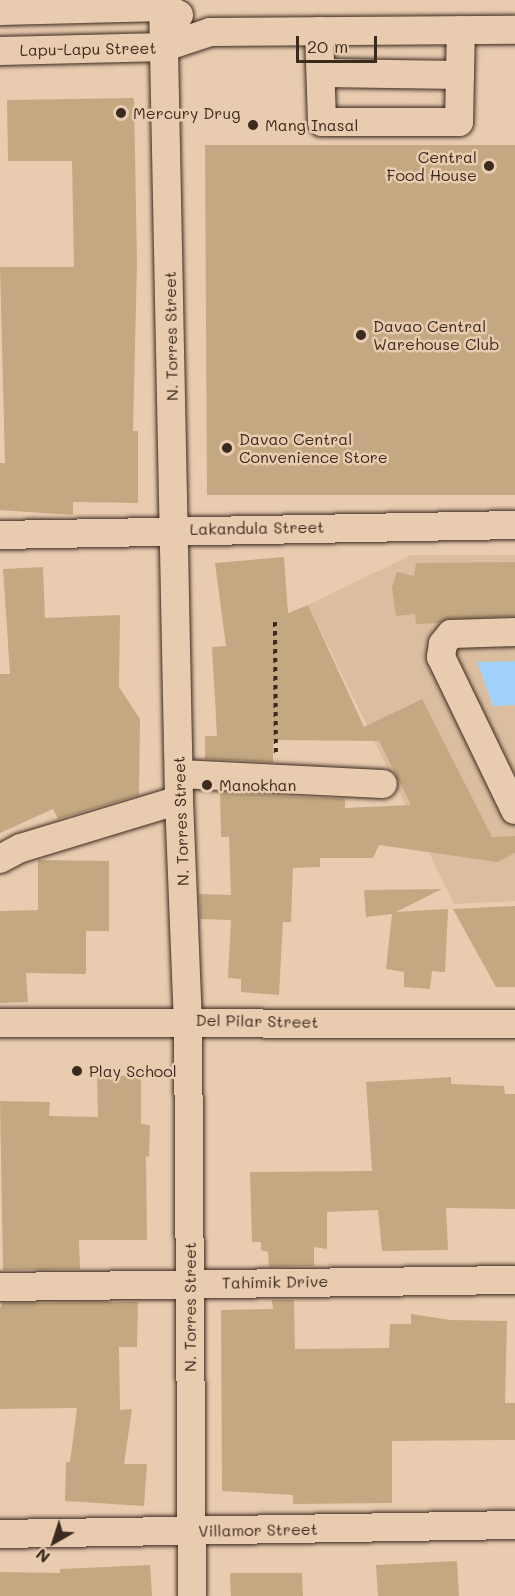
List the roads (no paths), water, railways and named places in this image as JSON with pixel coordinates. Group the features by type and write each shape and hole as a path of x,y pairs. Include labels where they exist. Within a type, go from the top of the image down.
{"street":[{"name":"Lapu-Lapu Street","path":"0,11 164,3 210,32"},
{"name":"N. Torres Street","path":"164,3 179,788 188,1021 192,1596"},
{"path":"319,31 322,122 459,123 461,30"},
{"name":"Lapu-Lapu Street","path":"0,51 165,47 210,32 515,30"},
{"path":"322,73 460,75"},
{"name":"Lakandula Street","path":"0,535 175,529 515,525"},
{"path":"515,632 451,634 443,644 441,657 515,810"},
{"path":"0,859 21,848 179,788 276,777 383,784"},
{"name":"Del Pilar Street","path":"0,1023 188,1021 515,1024"},
{"name":"Tahimik Drive","path":"0,1287 515,1280"},
{"name":"Villamor Street","path":"0,1534 515,1525"}],"water":[{"path":"515,661 515,705 493,706 477,662"}],"place":[{"name":"Mercury Drug","path":"121,113"},
{"name":"Mang Inasal","path":"253,125"},
{"name":"Central Food House","path":"489,166"},
{"name":"Davao Central Warehouse Club","path":"361,335"},
{"name":"Davao Central Convenience Store","path":"227,448"},
{"name":"Manokhan","path":"207,785"},
{"name":"Play School","path":"77,1071"}]}
